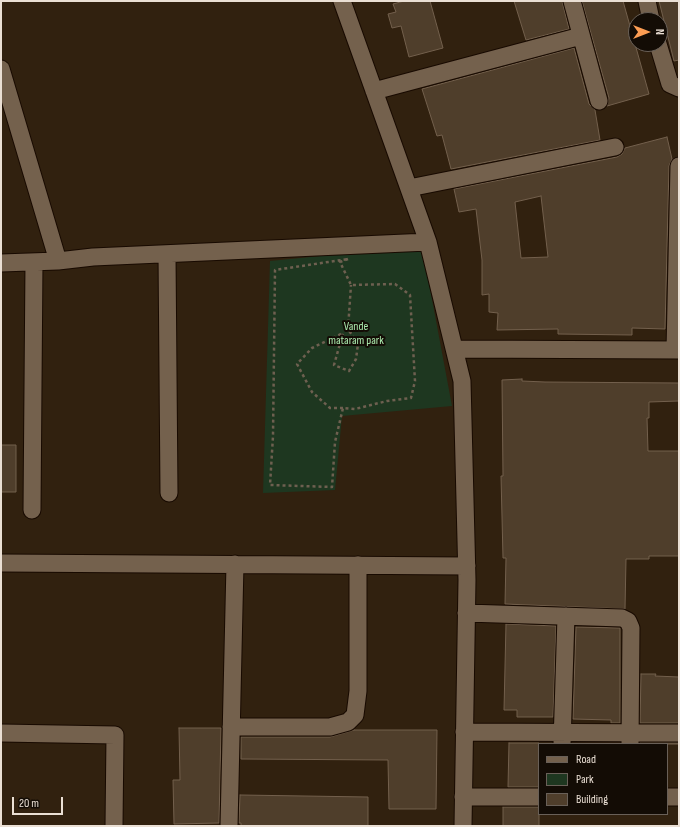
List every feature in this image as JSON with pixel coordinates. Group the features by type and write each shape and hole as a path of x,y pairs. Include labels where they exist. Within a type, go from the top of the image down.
{"street":[{"path":"342,1 428,242 462,380 467,566 463,826"},
{"path":"572,1 599,101"},
{"path":"647,1 650,12"},
{"path":"374,91 582,36"},
{"path":"660,52 670,84 679,88"},
{"path":"1,69 58,261"},
{"path":"409,188 615,147"},
{"path":"455,349 677,350 679,166"},
{"path":"1,263 58,261 93,257 428,242"},
{"path":"168,254 169,493"},
{"path":"32,510 34,262"},
{"path":"1,563 467,566"},
{"path":"229,826 235,564"},
{"path":"231,727 330,727 348,722 355,715 358,691 358,565"},
{"path":"466,613 622,618 628,621 631,628 630,738"},
{"path":"562,738 566,616"},
{"path":"464,732 562,738 630,738 679,733"},
{"path":"1,733 115,735 114,826"},
{"path":"463,797 538,797"},
{"path":"668,797 679,797"}],"path":[{"path":"343,408 335,442 332,486 270,485 273,436 275,270 348,259 340,262 351,285 348,329 358,344 356,359 349,371 334,366 343,333 312,348 297,364 312,392 330,408 343,408 355,409 387,401 411,398 415,380 410,295 395,284 351,285"}],"green space":[{"name":"Vande mataram park","path":"422,246 452,406 342,416 335,490 263,493 270,261"}],"building":[{"path":"404,1 430,1 443,48 409,57 401,26 392,28 388,14 396,12 393,4"},
{"path":"514,1 562,1 569,29 526,40"},
{"path":"582,1 623,1 628,19 628,52 637,52 649,94 607,106 609,98"},
{"path":"659,1 679,1 679,60 674,61 668,37 668,12 662,12"},
{"path":"574,48 589,104 595,110 600,140 451,169 442,135 437,136 422,89"},
{"path":"667,137 672,159 669,166 665,329 632,328 632,335 558,334 558,329 497,330 498,313 489,312 489,294 482,295 482,260 476,209 459,212 454,189 617,157 622,154 625,148","holes":["541,196 548,257 521,258 515,202"]},
{"path":"522,379 522,381 545,382 679,383 679,401 649,402 649,418 647,418 648,451 679,451 679,556 649,556 649,559 626,559 625,609 505,604 506,558 503,558 501,476 503,476 502,380"},
{"path":"1,445 16,445 16,492 1,492"},
{"path":"506,624 556,626 553,717 517,717 517,710 504,710"},
{"path":"576,627 620,628 620,723 611,723 611,720 573,719"},
{"path":"641,674 679,677 679,723 640,723"},
{"path":"179,728 221,728 219,823 174,824 173,780 180,780"},
{"path":"354,730 437,730 436,809 389,809 388,760 241,759 241,737 330,737"},
{"path":"509,743 538,743 538,787 508,787"},
{"path":"668,743 679,743 668,744"},
{"path":"240,795 368,797 368,826 241,826 241,823 239,823"},
{"path":"503,807 538,807 539,826 503,826"}]}
